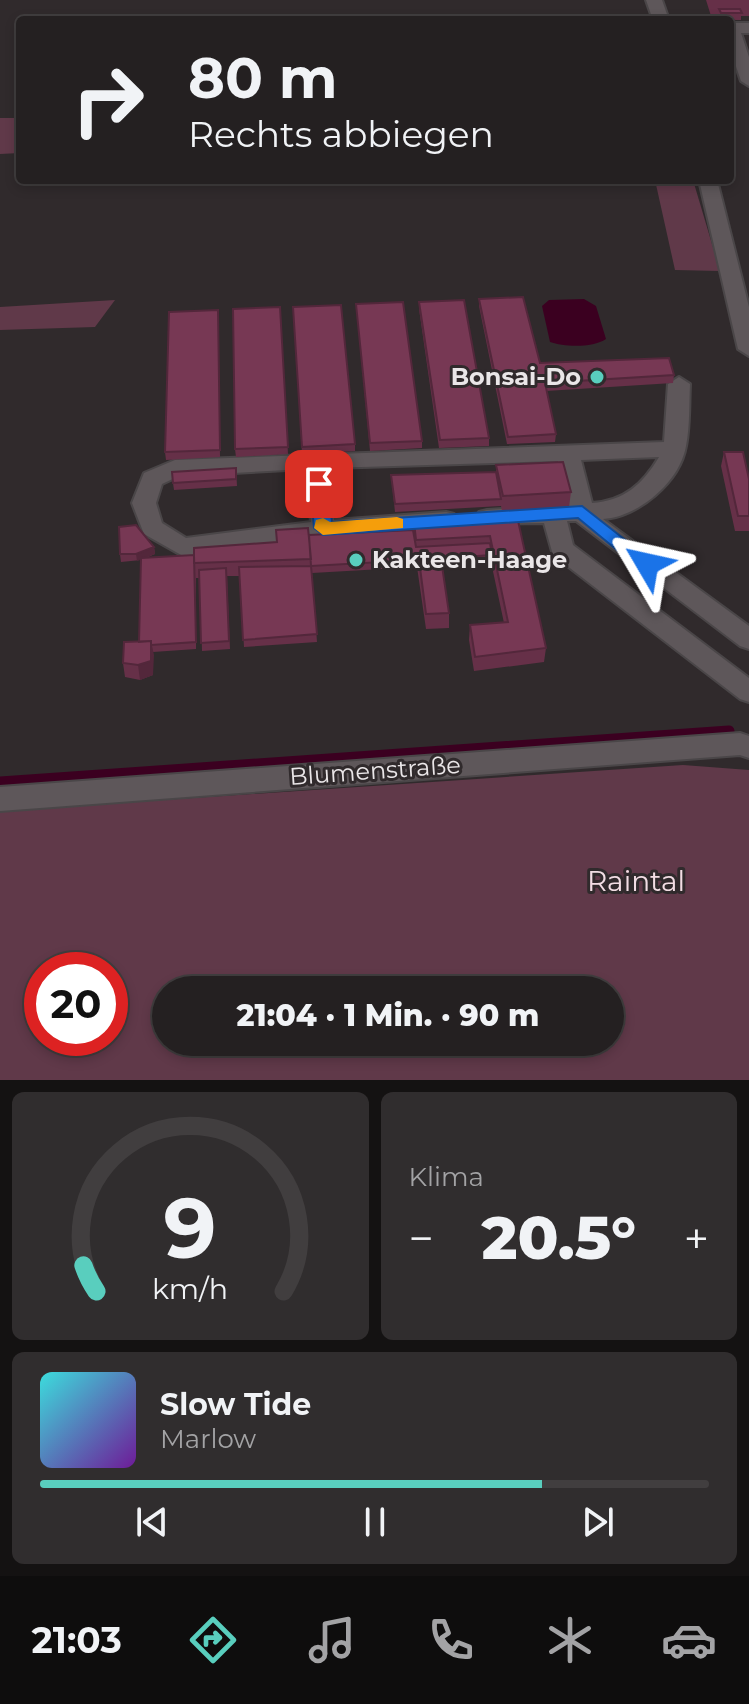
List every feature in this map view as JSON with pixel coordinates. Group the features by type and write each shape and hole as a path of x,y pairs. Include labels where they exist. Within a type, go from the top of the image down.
{"street":[{"path":"734,37 749,81"},
{"path":"709,184 749,349"},
{"path":"675,449 175,468 152,479 144,503 152,528 183,547 265,532 615,510 652,488 675,449 679,384"},
{"path":"568,453 582,512 596,526 749,639"},
{"path":"317,461 323,528"},
{"path":"553,513 562,549 749,692"},
{"name":"Blumenstraße","path":"0,799 740,744 749,747"}],"green space":[{"path":"0,118 16,118 16,153 0,154"},
{"path":"656,184 694,184 720,271 675,270"},
{"path":"115,300 95,327 0,330 0,307"},
{"name":"Raintal","path":"683,765 749,770 749,1080 0,1080 0,811"}],"shaded area":[{"path":"584,299 596,306 606,339 578,346 550,342 542,306 549,300"}],"building":[{"path":"719,9 740,9 742,13 721,13"},
{"path":"523,297 540,363 669,358 674,375 545,383 556,434 508,437 479,299"},
{"path":"464,300 489,438 440,440 419,302"},
{"path":"403,302 422,441 370,443 356,304"},
{"path":"341,305 355,444 302,447 293,307"},
{"path":"280,307 288,447 235,449 233,309"},
{"path":"218,310 220,450 165,452 169,312"},
{"path":"724,452 743,452 749,479 749,516 738,516"},
{"path":"563,462 571,492 503,496 496,465"},
{"path":"236,468 236,479 173,483 172,472"},
{"path":"496,472 501,499 395,504 391,475"},
{"path":"517,516 546,648 475,657 470,625 508,622 490,536 416,540 414,522"},
{"path":"136,525 154,547 136,554 120,554 119,527"},
{"path":"308,528 311,559 194,563 194,548 277,542 276,530"},
{"path":"413,530 416,547 490,543 492,555 419,560 418,567 417,560 311,566 309,535"},
{"path":"194,555 196,642 151,645 151,641 139,642 141,558"},
{"path":"441,559 449,613 426,614 419,560"},
{"path":"311,566 317,634 243,640 239,567"},
{"path":"226,568 229,641 201,643 199,570"},
{"path":"151,641 151,661 138,665 123,663 124,642"}],"waterway":[{"path":"0,782 729,731"}],"slow traffic":[{"path":"323,524 323,528 397,524"}],"place":[{"name":"Bonsai-Do","path":"597,377"},
{"name":"Kakteen-Haage","path":"356,560"}],"route":[{"path":"319,484 323,528 582,512 647,564"}]}
